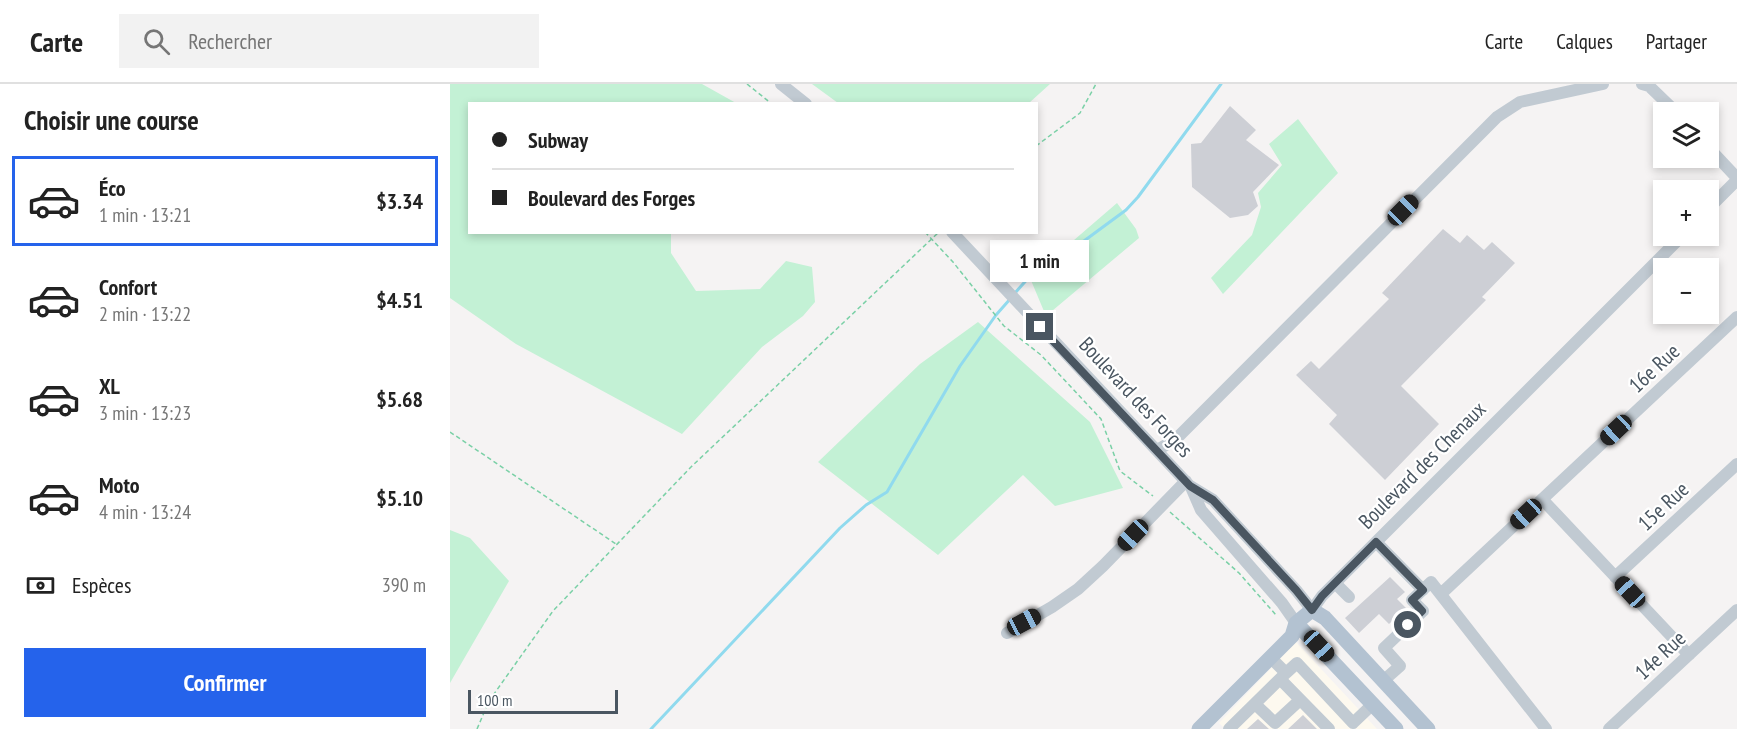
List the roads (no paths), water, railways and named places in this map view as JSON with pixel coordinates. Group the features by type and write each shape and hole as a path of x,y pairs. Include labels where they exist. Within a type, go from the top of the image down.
{"main road":[{"name":"Boulevard des Chenaux","path":"1199,729 1292,636 1296,623 1312,610"},
{"name":"Boulevard des Forges","path":"1312,610 1325,618 1428,729"},
{"name":"Boulevard des Forges","path":"1296,623 1396,729"}],"street":[{"path":"782,84 804,102"},
{"path":"1157,450 1175,440 1497,117 1520,102 1603,84"},
{"path":"1642,84 1649,86 1666,102"},
{"path":"1719,159 1737,179 1719,198"},
{"name":"Boulevard des Forges","path":"954,234 1188,483 1213,500 1312,610"},
{"name":"Boulevard des Chenaux","path":"1312,610 1322,596 1672,246"},
{"name":"16e Rue","path":"1442,595 1737,317"},
{"name":"15e Rue","path":"1616,577 1737,464"},
{"path":"1007,633 1078,589 1162,505 1188,483"},
{"name":"Boulevard des Forges","path":"1188,483 1201,510 1282,603 1296,623"},
{"path":"1542,499 1689,655"},
{"path":"1376,542 1423,590"},
{"path":"1383,681 1400,666 1384,648 1422,611 1412,600 1431,582 1546,729"},
{"path":"1335,583 1349,597"},
{"name":"14e Rue","path":"1609,729 1734,617"},
{"path":"1270,657 1300,700 1329,729"},
{"path":"1213,715 1228,729 1297,663 1350,726 1373,704"},
{"path":"1255,704 1275,723 1300,700"}],"waterway":[{"path":"1015,293 1039,266 1069,252 1126,210 1221,84"},
{"path":"651,729 840,528 866,505 887,492 960,366 1011,298"}]}
